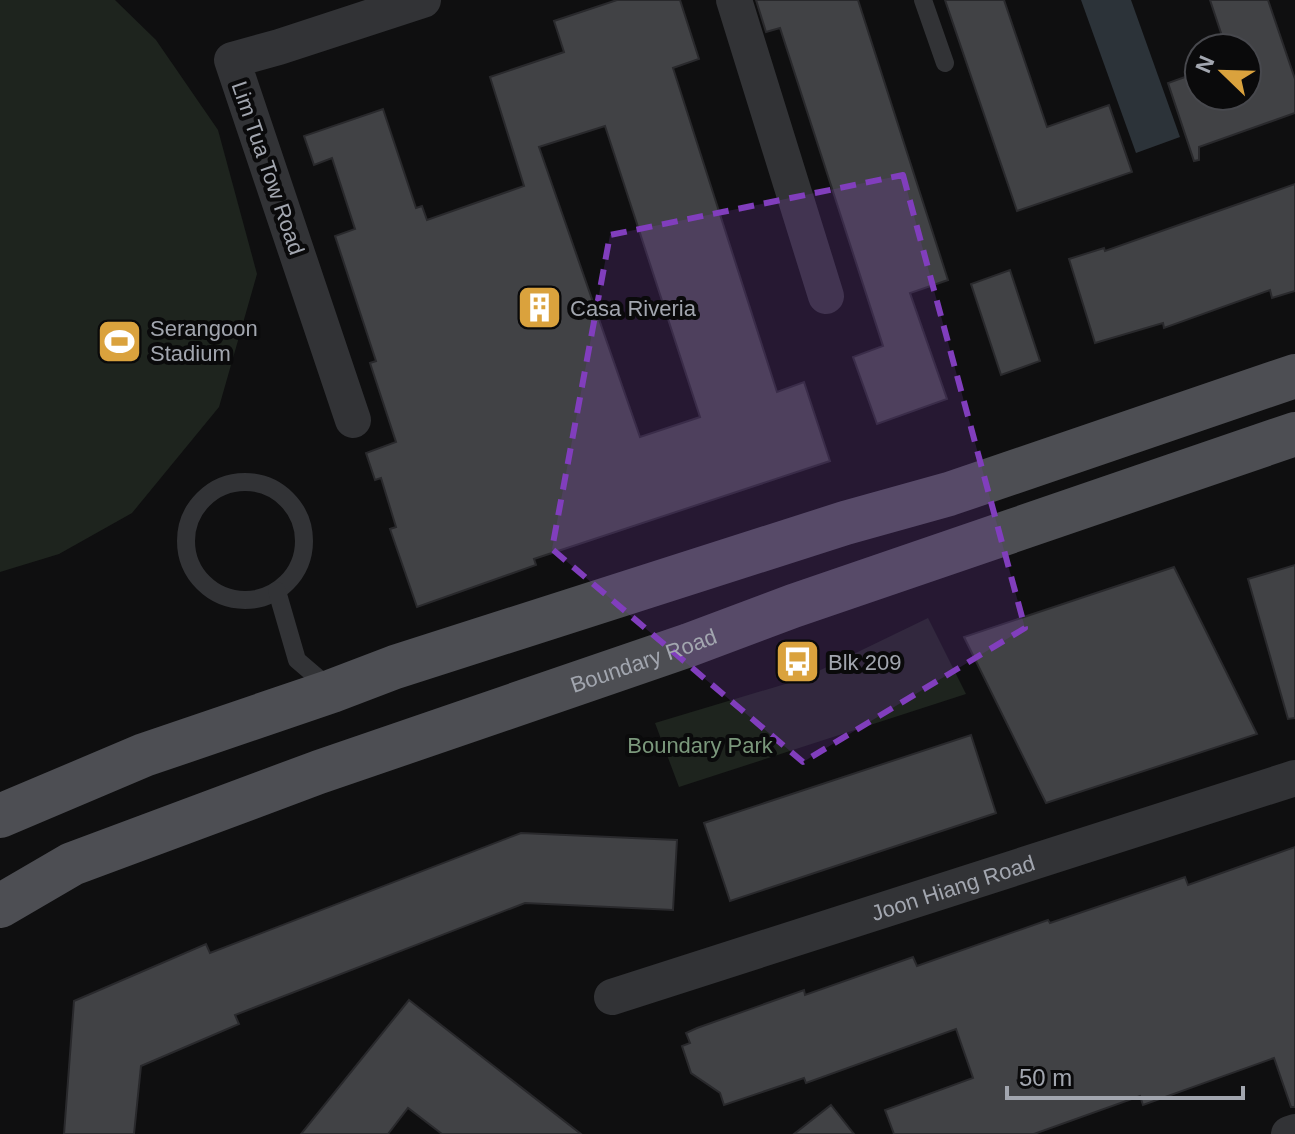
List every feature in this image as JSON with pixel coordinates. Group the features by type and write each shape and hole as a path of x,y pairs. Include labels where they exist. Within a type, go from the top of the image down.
{"main road":[{"path":"0,816 144,755 410,662 816,532 949,494 1295,376"},
{"name":"Boundary Road","path":"0,906 72,864 319,772 1295,434"}],"street":[{"name":"Lim Tua Tow Road","path":"353,420 232,60 423,0"},
{"path":"734,0 826,296"},
{"name":"Joon Hiang Road","path":"612,997 1295,778"},
{"path":"1289,1134 1295,1132"}],"lane":[{"path":"923,0 945,63"},
{"path":"236,482 257,482 276,489 291,502 301,520 305,540 302,560 292,578 277,591 260,599 242,601 223,597 207,587 195,573 187,556 186,537 190,517 201,500 217,488 236,482"},
{"path":"277,591 297,660 332,691"}],"highlighted area":[{"path":"903,175 1025,628 803,762 552,549 610,235"}],"green space":[{"name":"Serangoon Stadium","path":"0,0 115,0 156,40 218,130 257,274 219,407 132,513 59,554 0,572"},
{"name":"Boundary Park","path":"928,618 966,694 679,787 655,723 802,679"}],"shaded area":[{"path":"1081,0 1131,0 1180,137 1136,153"}],"building":[{"path":"617,0 680,0 699,59 673,68 777,392 804,382 830,461 534,559 536,565 417,607 390,529 396,527 381,478 375,480 366,453 396,442 370,363 376,361 335,236 355,229 332,158 314,165 304,136 383,109 416,208 422,206 427,220 524,186 490,77 564,52 554,21","holes":["605,126 700,417 640,437 539,147"]},
{"path":"756,0 858,0 948,280 910,293 947,399 877,424 853,357 883,346 780,28 766,32"},
{"path":"945,0 1004,0 1047,127 1109,105 1132,172 1017,211"},
{"path":"1210,0 1268,0 1295,79 1295,113 1199,147 1199,160 1194,161 1168,83 1183,78 1183,112 1263,112 1263,32 1221,32"},
{"path":"1295,184 1295,291 1272,298 1270,290 1164,328 1163,323 1095,343 1069,259 1104,248 1105,251"},
{"path":"1010,270 1040,361 1001,375 971,284"},
{"path":"1295,565 1295,718 1288,719 1248,579"},
{"path":"1174,567 1257,734 1046,803 964,637"},
{"path":"971,735 996,813 730,901 704,823"},
{"path":"521,833 677,840 673,910 525,903 235,1015 239,1024 141,1066 134,1134 64,1134 74,1001 206,944 210,953"},
{"path":"1295,847 1295,1107 1291,1107 1274,1058 1143,1105 1140,1096 1034,1134 894,1134 885,1110 973,1078 956,1029 806,1083 804,1078 724,1105 720,1093 691,1073 682,1046 690,1043 686,1033 697,1028 804,990 805,995 913,957 917,966 1048,920 1050,923 1185,877 1188,885"},
{"path":"409,1000 581,1134 442,1134 408,1108 388,1134 301,1134"},
{"path":"831,1105 854,1134 794,1134"}],"place":[{"name":"Casa Riveria","path":"539,308"},
{"name":"Serangoon Stadium","path":"119,341"},
{"name":"Blk 209","path":"797,662"}]}
